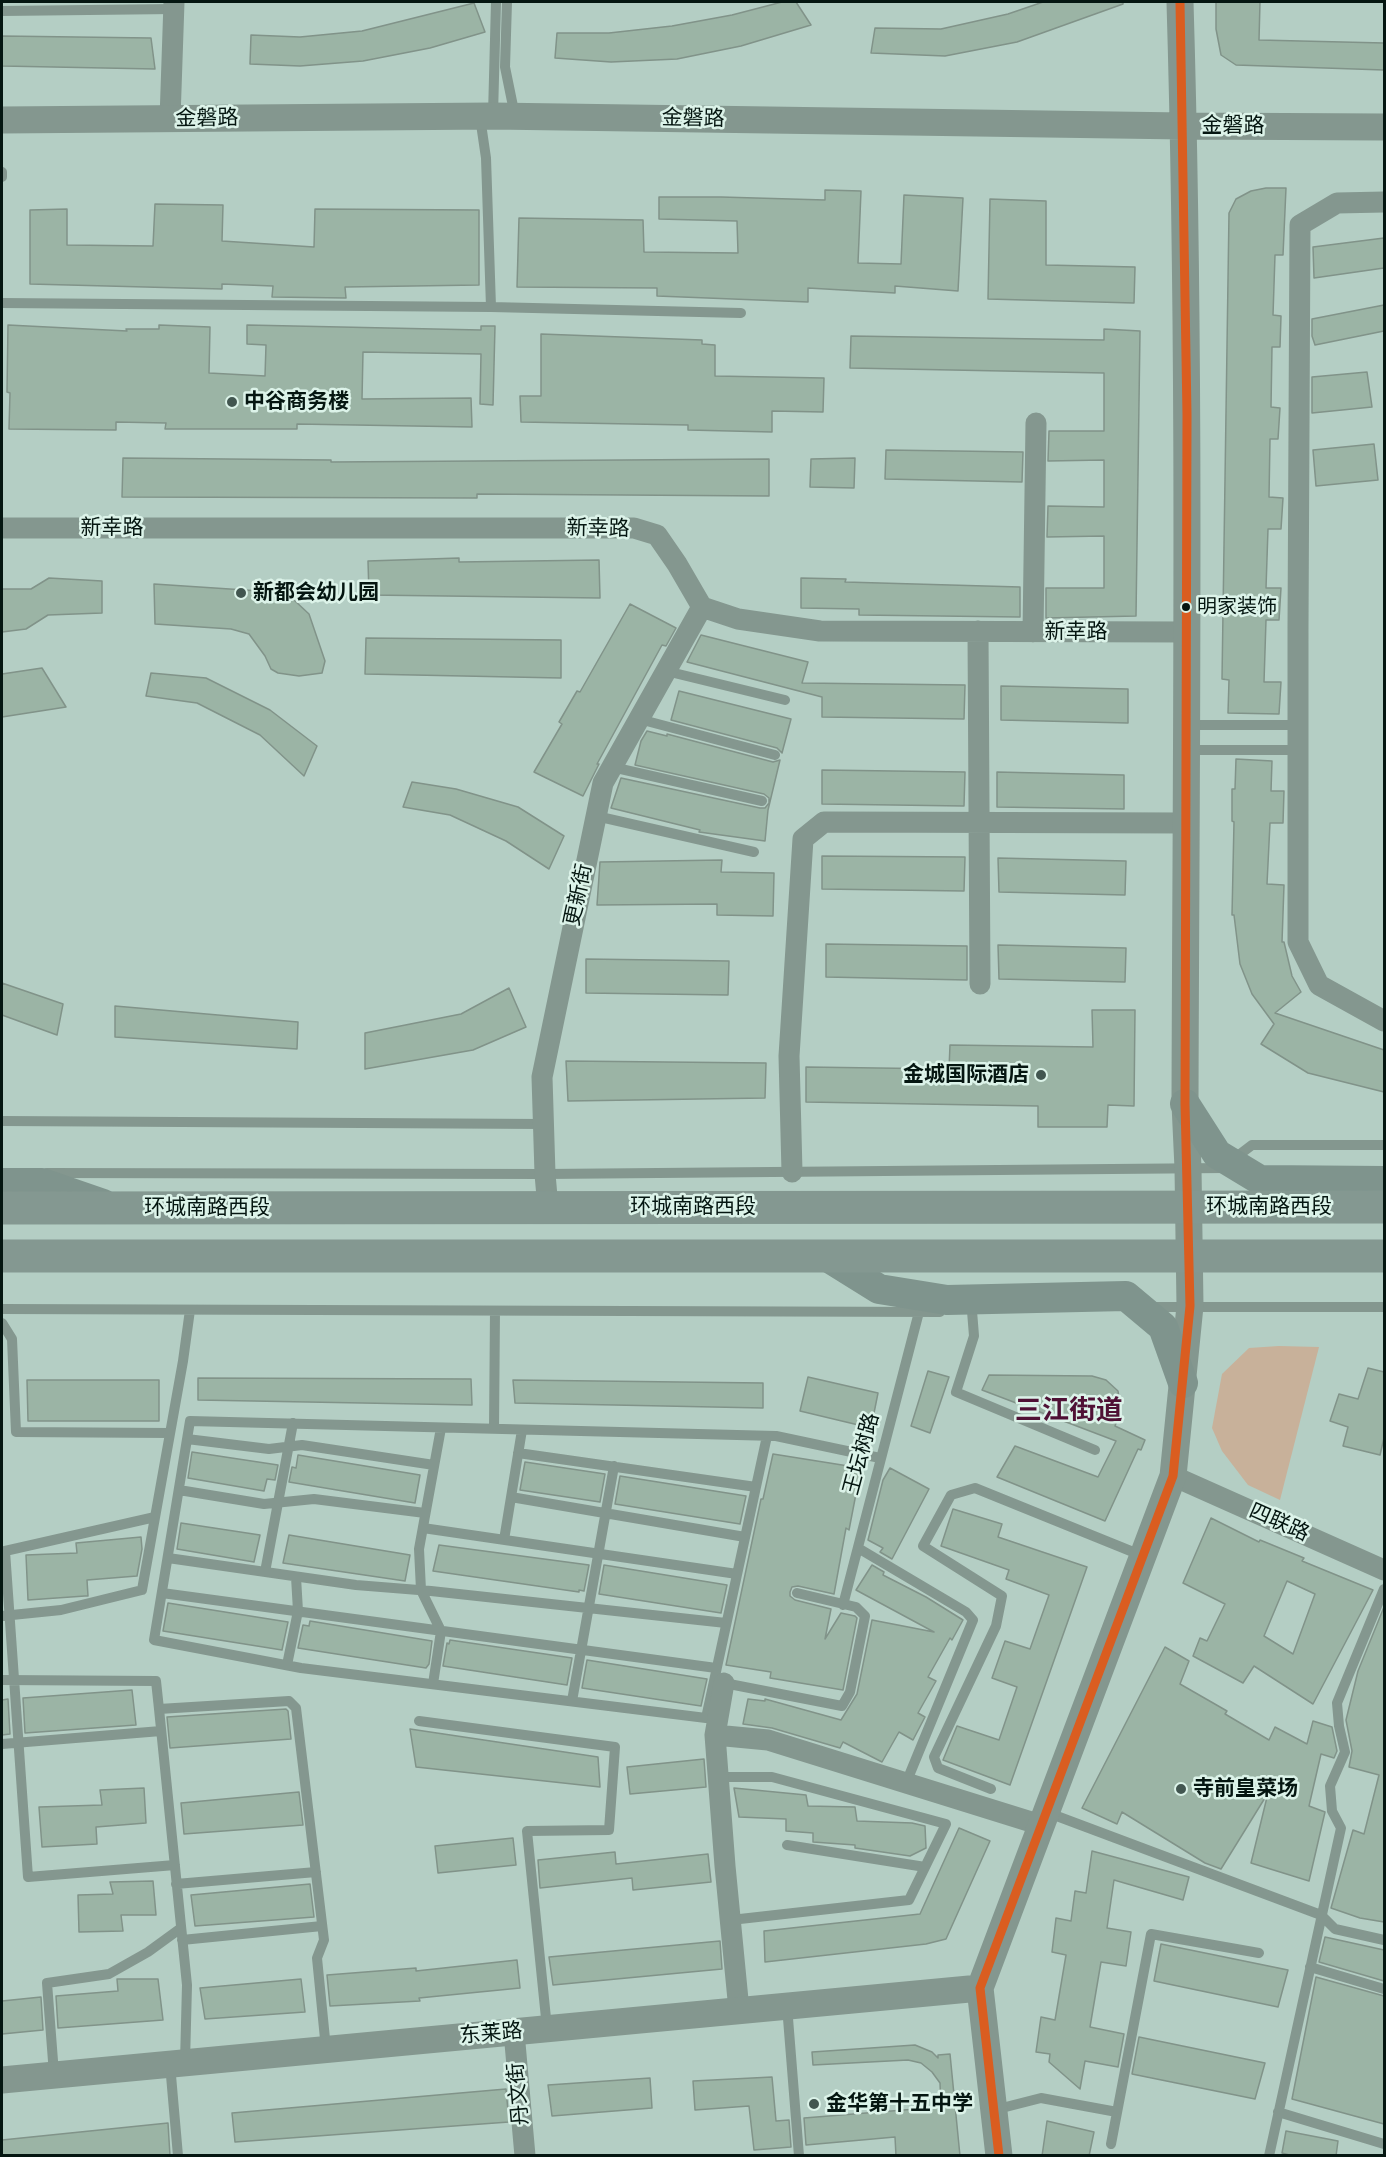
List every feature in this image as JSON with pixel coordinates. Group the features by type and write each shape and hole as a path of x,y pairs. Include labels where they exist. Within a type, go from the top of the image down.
{"main road":[{"path":"1185,1104 1217,1154 1244,1166 1260,1180 1384,1181"},
{"path":"2,1183 42,1184 114,1208"},
{"name":"环城南路西段","path":"2,1208 1384,1207"},
{"path":"2,1256 1384,1256"},
{"path":"825,1256 879,1289 946,1300 1126,1296 1133,1308 1163,1327 1183,1383"}],"street":[{"path":"999,2156 980,1988 1173,1476 1190,1306 1191,1257 1185,1104 1184,126 1180,2"},
{"path":"170,119 174,5"},
{"name":"金磐路","path":"2,120 496,116 1384,127"},
{"path":"1384,202 1336,203 1300,225 1298,725 1298,942 1319,985 1384,1020"},
{"path":"1033,632 1036,423"},
{"name":"新幸路","path":"2,528 634,528 657,535 702,607 738,619 820,631 1186,632"},
{"name":"更新街","path":"549,1208 545,1174 542,1077 603,783 702,607"},
{"path":"978,632 980,984"},
{"path":"792,1172 789,1056 802,839 824,822 1186,823"},
{"name":"四联路","path":"1173,1476 1384,1570"},
{"path":"720,1675 716,1735 718,1777 740,2010"},
{"path":"716,1735 768,1740 906,1783 1044,1819"},
{"name":"东莱路","path":"2,2080 980,1988"},
{"name":"丹文街","path":"514,2032 525,2156"}],"lane":[{"path":"495,2 496,116"},
{"path":"491,307 486,158 505,67 507,2"},
{"path":"2,11 174,5"},
{"path":"2,172 2,177"},
{"path":"2,303 491,307 741,313"},
{"path":"666,671 785,700"},
{"path":"639,718 775,754"},
{"path":"1186,738 1298,725"},
{"path":"1186,738 1298,750"},
{"path":"612,766 762,801"},
{"path":"596,816 754,852"},
{"path":"2,1121 543,1124"},
{"path":"2,1173 545,1174 1188,1168 1244,1166 1252,1145 1384,1145"},
{"path":"1133,1308 1384,1307"},
{"path":"2,1309 984,1311"},
{"path":"5,1616 61,1610 142,1590 190,1310"},
{"path":"494,1429 495,1311"},
{"path":"961,1311 975,1336 956,1392 1095,1450"},
{"name":"王坛树路","path":"843,1605 919,1312"},
{"path":"2,1323 12,1339 16,1432 170,1433"},
{"path":"767,1436 726,1623 720,1675 706,1718 287,1665 154,1640 190,1421 776,1436 880,1458"},
{"path":"265,1572 293,1424"},
{"path":"433,1684 441,1631 421,1590 419,1549 441,1428"},
{"path":"504,1540 522,1430"},
{"path":"187,1439 269,1449 302,1445 434,1465"},
{"path":"518,1453 756,1487"},
{"path":"573,1701 614,1466"},
{"path":"991,1789 938,1768 934,1756 996,1626 1002,1596 923,1546 951,1495 975,1488 1143,1556"},
{"path":"179,1490 264,1504 314,1499 425,1513"},
{"path":"511,1497 745,1537"},
{"path":"155,1517 5,1551 5,1616 14,1680 28,1877 175,1865"},
{"path":"423,1528 737,1574"},
{"path":"858,1548 966,1612 974,1620 906,1783"},
{"path":"168,1557 356,1585 726,1623"},
{"path":"287,1665 298,1611 296,1577"},
{"path":"1269,2156 1341,1828 1332,1811 1330,1786 1345,1752 1337,1703 1384,1589"},
{"path":"162,1593 582,1650 720,1675 842,1706 850,1692 865,1616 856,1607 797,1593"},
{"path":"2,1680 156,1681 187,1985 178,2063 178,2156"},
{"path":"159,1709 289,1701 296,1708 324,1940 316,1959 326,2049"},
{"path":"419,1721 615,1747 609,1830 527,1831 547,2029"},
{"path":"2,1744 161,1731"},
{"path":"718,1777 772,1777 946,1824 909,1900 731,1920"},
{"path":"1044,1819 1321,1915 1335,1929 1384,1940"},
{"path":"787,1845 925,1867"},
{"path":"176,1884 316,1872"},
{"path":"182,1940 322,1926"},
{"path":"54,2075 47,1983 109,1974 148,1952 181,1928"},
{"path":"1111,2144 1151,1934 1259,1953"},
{"path":"1310,1967 1384,1989"},
{"path":"787,2006 799,2156"},
{"path":"994,2110 1041,2098 1117,2112"},
{"path":"1278,2112 1384,2144"}],"shaded area":[{"path":"1319,1347 1280,1500 1248,1485 1222,1451 1212,1428 1222,1374 1249,1348"}],"building":[{"path":"782,2 796,2 811,25 741,46 677,59 611,62 555,58 557,33 609,33 672,26 732,15"},
{"path":"1043,2 1123,2 1123,4 1017,42 945,56 871,53 875,28 941,29 1008,14"},
{"path":"1216,2 1260,2 1259,40 1384,43 1384,70 1236,65 1221,55 1216,29"},
{"path":"474,3 485,32 430,48 363,61 300,66 250,64 251,35 300,37 362,31"},
{"path":"2,36 151,38 155,69 2,66"},
{"path":"1286,188 1283,255 1275,255 1273,315 1281,316 1280,347 1272,347 1271,407 1280,408 1278,439 1270,439 1269,497 1283,498 1281,529 1268,529 1266,588 1281,588 1279,620 1266,620 1264,682 1281,682 1279,714 1228,713 1229,680 1222,679 1229,213 1236,199 1251,191"},
{"path":"825,190 861,191 858,263 901,264 904,195 963,198 958,291 895,286 895,293 808,288 808,302 657,296 657,288 517,287 519,218 643,220 644,252 738,253 737,221 659,219 659,197 825,200"},
{"path":"990,199 1046,201 1046,265 1135,267 1134,303 988,299"},
{"path":"155,204 223,205 222,241 314,247 315,209 479,210 479,285 345,287 346,298 272,297 273,286 222,284 222,289 30,284 30,210 67,209 67,245 153,246"},
{"path":"1384,238 1384,268 1314,278 1313,247"},
{"path":"1384,305 1384,331 1315,345 1312,336 1312,319"},
{"path":"8,325 127,331 126,329 159,329 159,325 210,327 209,373 265,376 266,345 247,344 247,325 481,330 481,326 495,326 493,405 480,404 481,354 363,352 362,399 471,398 472,427 297,424 297,429 165,429 166,423 116,422 116,430 9,429"},
{"path":"1104,329 1140,331 1136,616 1046,618 1046,588 1104,588 1104,536 1047,537 1048,506 1104,507 1104,460 1048,461 1049,431 1104,431 1104,373 850,368 851,336 1104,340"},
{"path":"541,334 702,340 702,344 715,345 715,376 824,378 823,412 772,411 772,432 688,430 688,425 521,422 520,396 541,396"},
{"path":"1367,372 1372,407 1312,413 1312,377"},
{"path":"1374,444 1378,480 1316,486 1313,450"},
{"path":"886,450 1023,452 1022,482 885,479"},
{"path":"123,458 331,460 331,462 769,459 769,496 477,494 477,498 122,497"},
{"path":"855,458 854,488 810,487 811,459"},
{"path":"459,558 459,562 599,560 600,598 369,595 368,561"},
{"path":"49,578 102,581 102,613 48,615 26,629 2,632 2,589 31,589"},
{"path":"801,578 846,579 845,582 1020,587 1020,617 859,615 859,609 801,608"},
{"path":"154,584 275,592 294,600 309,614 325,661 322,673 299,676 278,673 271,669 265,656 249,634 231,629 155,624"},
{"path":"630,604 676,628 666,646 662,645 597,764 599,764 583,796 534,772 562,724 559,722 577,691 580,692"},
{"path":"701,635 808,662 802,683 965,685 964,719 822,717 822,697 687,662"},
{"path":"366,638 561,640 561,678 365,674"},
{"path":"42,668 66,707 2,717 2,674"},
{"path":"151,673 206,678 270,710 317,746 304,776 260,735 197,703 146,696"},
{"path":"1001,686 1128,689 1128,723 1001,720"},
{"path":"679,691 791,719 782,753 777,748 671,720"},
{"path":"647,731 667,736 667,734 773,762 780,760 768,810 765,841 699,832 700,830 611,808 621,778 760,808 765,808 769,803 769,798 764,794 635,765 641,741"},
{"path":"1236,759 1272,761 1271,791 1284,791 1283,823 1270,823 1267,884 1284,885 1282,942 1284,942 1292,976 1301,992 1275,1013 1384,1050 1384,1092 1308,1073 1261,1044 1274,1024 1252,994 1240,964 1234,915 1232,915 1234,822 1232,821 1232,789 1235,789"},
{"path":"822,770 965,772 964,806 822,804"},
{"path":"997,772 1124,775 1124,809 997,807"},
{"path":"412,782 456,789 518,807 564,836 549,869 506,841 450,815 403,807"},
{"path":"822,856 965,857 964,891 822,889"},
{"path":"998,858 1126,861 1125,895 999,892"},
{"path":"722,860 721,872 774,873 773,916 717,915 717,904 597,905 600,862"},
{"path":"826,944 967,946 967,980 826,977"},
{"path":"998,945 1126,948 1125,982 999,979"},
{"path":"586,959 729,961 728,995 586,993"},
{"path":"2,983 63,1004 57,1035 2,1015"},
{"path":"509,988 526,1027 473,1050 365,1069 365,1033 461,1014"},
{"path":"115,1006 298,1022 297,1049 115,1037"},
{"name":"金城国际酒店","path":"1092,1010 1135,1010 1134,1106 1108,1105 1107,1127 1038,1127 1038,1106 806,1102 806,1067 949,1069 950,1045 1093,1047"},
{"path":"566,1061 766,1063 765,1098 568,1101"},
{"path":"1368,1368 1384,1372 1384,1438 1380,1455 1343,1446 1348,1427 1330,1421 1339,1394 1358,1399"},
{"path":"928,1371 949,1377 930,1433 911,1426"},
{"path":"989,1375 1092,1376 1106,1380 1118,1391 1121,1409 1115,1426 1145,1440 1141,1450 1138,1449 1105,1521 997,1477 1015,1446 1098,1477 1116,1441 982,1390"},
{"path":"808,1377 878,1393 871,1428 800,1411"},
{"path":"198,1378 471,1379 472,1405 198,1400"},
{"path":"27,1380 159,1380 159,1421 28,1421"},
{"path":"513,1380 763,1383 763,1408 515,1403"},
{"path":"192,1452 278,1465 275,1480 267,1479 264,1491 188,1478"},
{"path":"773,1454 861,1468 849,1530 846,1528 834,1594 798,1586 792,1587 790,1592 790,1596 795,1600 831,1609 825,1639 841,1613 857,1618 843,1690 770,1678 771,1672 726,1665 761,1499 763,1499"},
{"path":"298,1455 420,1475 415,1503 289,1482 292,1467 296,1468"},
{"path":"525,1462 605,1474 600,1502 520,1490"},
{"path":"890,1468 929,1489 892,1559 880,1552 883,1548 868,1540 883,1480"},
{"path":"620,1476 746,1496 740,1524 615,1504"},
{"path":"953,1509 1002,1524 998,1537 1087,1567 1010,1785 943,1760 957,1726 999,1740 1017,1687 992,1678 1005,1641 1030,1649 1049,1595 1006,1579 1009,1570 941,1546"},
{"path":"1211,1518 1259,1542 1260,1540 1304,1558 1302,1561 1373,1590 1313,1704 1254,1666 1243,1683 1193,1656 1200,1638 1207,1641 1225,1604 1183,1583","holes":["1287,1581 1315,1594 1293,1654 1264,1636"]},
{"path":"181,1523 260,1535 254,1562 177,1549"},
{"path":"289,1535 410,1555 405,1581 283,1563"},
{"path":"141,1537 142,1549 137,1576 87,1580 88,1596 28,1600 26,1555 77,1553 76,1543"},
{"path":"439,1545 589,1565 584,1591 433,1571"},
{"path":"604,1565 727,1585 721,1613 599,1594"},
{"path":"872,1565 884,1572 883,1575 926,1597 963,1620 928,1677 936,1681 918,1713 925,1717 913,1740 899,1732 882,1762 843,1742 840,1748 772,1728 743,1724 748,1699 765,1701 765,1699 841,1720 857,1694 872,1620 934,1632 856,1590"},
{"path":"168,1603 288,1622 282,1650 163,1631"},
{"path":"1384,1607 1384,1922 1360,1918 1331,1908 1353,1830 1364,1834 1379,1775 1349,1767 1352,1751 1346,1720 1358,1671"},
{"path":"310,1621 432,1641 429,1664 426,1668 298,1648 303,1625 309,1626"},
{"path":"450,1640 572,1658 567,1685 443,1666 447,1643 449,1644"},
{"name":"寺前皇菜场","path":"1165,1647 1189,1661 1180,1684 1227,1711 1225,1714 1269,1740 1275,1727 1307,1744 1313,1721 1332,1727 1337,1751 1334,1758 1321,1754 1309,1806 1325,1812 1309,1881 1251,1863 1268,1793 1221,1869 1205,1863 1122,1812 1117,1824 1082,1808"},
{"path":"587,1660 707,1679 701,1706 582,1688"},
{"path":"132,1690 136,1725 25,1733 23,1698"},
{"path":"8,1699 10,1734 2,1735 2,1700"},
{"path":"286,1709 291,1739 170,1748 167,1717"},
{"path":"410,1729 598,1757 600,1787 416,1767"},
{"path":"704,1759 706,1787 630,1794 627,1767"},
{"path":"144,1788 146,1823 96,1827 97,1844 42,1847 39,1807 102,1805 100,1790"},
{"path":"734,1788 806,1795 808,1806 855,1807 857,1821 912,1823 925,1826 926,1848 910,1856 855,1848 855,1845 813,1842 813,1833 786,1831 786,1819 739,1817"},
{"path":"299,1792 303,1825 184,1834 181,1803"},
{"path":"959,1828 990,1841 946,1939 926,1944 765,1962 764,1931 920,1914"},
{"path":"513,1838 516,1865 438,1873 435,1846"},
{"path":"1092,1851 1189,1877 1183,1900 1114,1880 1107,1928 1131,1932 1126,1966 1101,1962 1090,2027 1124,2034 1118,2067 1085,2061 1080,2089 1049,2062 1050,2054 1036,2052 1041,2017 1055,2020 1066,1955 1052,1952 1056,1918 1071,1921 1075,1891 1086,1893"},
{"path":"615,1852 616,1864 708,1854 711,1882 633,1890 632,1878 540,1888 538,1860"},
{"path":"153,1881 156,1915 121,1915 123,1931 79,1932 78,1895 113,1894 110,1882"},
{"path":"310,1884 314,1917 195,1926 191,1895"},
{"path":"1325,1937 1384,1950 1384,1981 1319,1962"},
{"path":"720,1941 722,1969 553,1985 549,1957"},
{"path":"1161,1944 1288,1970 1278,2007 1154,1981"},
{"path":"517,1960 520,1988 419,1998 420,2001 330,2006 327,1975 416,1968 416,1971"},
{"path":"1316,1977 1384,1996 1384,2124 1292,2099"},
{"path":"117,1979 158,1979 163,2020 58,2028 56,1996 118,1991"},
{"path":"301,1979 305,2012 205,2019 200,1988"},
{"path":"41,1997 43,2030 2,2034 2,2001"},
{"path":"1139,2037 1265,2063 1255,2099 1132,2074"},
{"path":"915,2045 932,2052 938,2058 938,2055 950,2054 960,2156 896,2156 895,2137 806,2145 804,2118 941,2107 940,2083 921,2063 908,2060 813,2065 812,2052"},
{"path":"772,2077 776,2121 789,2120 791,2147 754,2150 749,2106 695,2110 693,2081"},
{"path":"650,2078 652,2108 552,2116 548,2085"},
{"path":"506,2089 509,2122 235,2142 232,2113"},
{"path":"1047,2121 1094,2132 1089,2156 1042,2156"},
{"path":"168,2123 170,2156 2,2156 2,2140"},
{"path":"1286,2131 1338,2141 1336,2156 1293,2156 1282,2153"}],"transit line":[{"path":"999,2156 980,1988 1173,1476 1190,1306 1185,1104 1187,415 1180,2"}],"place":[{"name":"中谷商务楼","path":"232,402"},
{"name":"新都会幼儿园","path":"241,593"},
{"name":"明家装饰","path":"1186,607"},
{"name":"金城国际酒店","path":"1041,1075"},
{"name":"寺前皇菜场","path":"1181,1789"},
{"name":"金华第十五中学","path":"814,2104"}],"district":[{"name":"三江街道","path":"1069,1412"}]}
